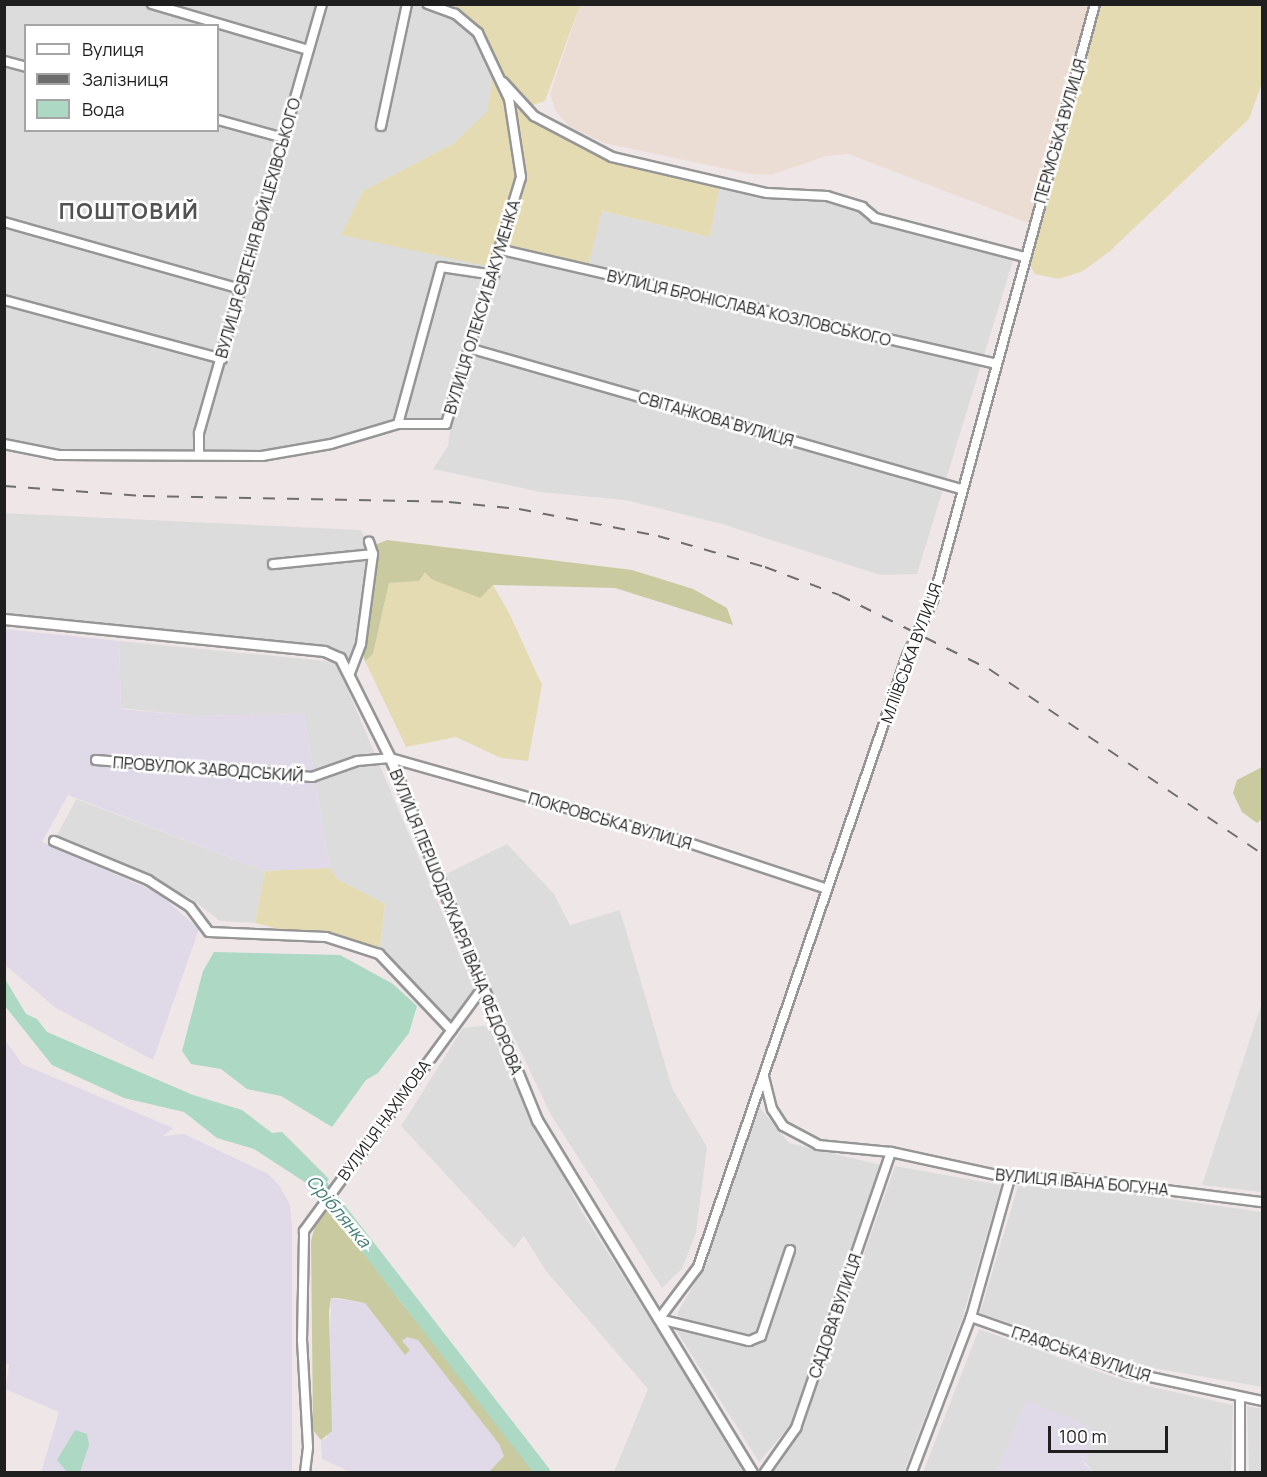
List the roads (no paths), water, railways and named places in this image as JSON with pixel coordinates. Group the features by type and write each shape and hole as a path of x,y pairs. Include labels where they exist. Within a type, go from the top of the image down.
{"street":[{"path":"152,4 308,50"},
{"name":"ВУЛИЦЯ ЄВГЕНІЯ ВОЙЦЕХІВСЬКОГО","path":"199,452 200,433 322,4"},
{"path":"381,126 407,4"},
{"path":"428,4 455,14 478,33 494,72 534,116 612,157 767,193 827,196 862,207 875,218 1024,257"},
{"name":"ПЕРМСЬКА ВУЛИЦЯ","path":"1024,257 1095,4"},
{"path":"4,61 24,66"},
{"name":"ВУЛИЦЯ ОЛЕКСИ БАКУМЕНКА","path":"4,444 59,455 199,452 262,456 330,444 398,424 446,424 502,250 521,177 509,99 494,72"},
{"path":"219,120 284,138"},
{"path":"4,222 242,289"},
{"name":"ВУЛИЦЯ БРОНІСЛАВА КОЗЛОВСЬКОГО","path":"502,250 996,364"},
{"name":"МЛІЇВСЬКА ВУЛИЦЯ","path":"764,1076 907,656 933,600 1024,257"},
{"path":"398,424 441,267 494,275"},
{"path":"4,300 222,359"},
{"name":"СВІТАНКОВА ВУЛИЦЯ","path":"472,348 961,489"},
{"path":"350,673 361,644 373,554 369,542"},
{"path":"273,564 373,554"},
{"name":"ВУЛИЦЯ ПЕРШОДРУКАРЯ ІВАНА ФЕДОРОВА","path":"4,619 324,651 339,658 350,673 390,758 482,989 537,1119 752,1473"},
{"name":"ПОКРОВСЬКА ВУЛИЦЯ","path":"390,758 677,839 828,889"},
{"name":"ПРОВУЛОК ЗАВОДСЬКИЙ","path":"96,760 312,777 357,761 390,758"},
{"path":"54,842 148,880 190,908 209,932 326,938 379,954 451,1030"},
{"name":"ВУЛИЦЯ НАХІМОВА","path":"304,1473 308,1447 302,1340 304,1232 323,1202 482,989"},
{"path":"764,1076 698,1267 659,1319 749,1341 761,1336 790,1250"},
{"name":"ВУЛИЦЯ ІВАНА БОГУНА","path":"764,1076 772,1109 797,1137 818,1145 891,1152 1010,1178 1071,1178 1263,1202"},
{"name":"САДОВА ВУЛИЦЯ","path":"765,1473 796,1428 891,1152"},
{"path":"912,1473 971,1317 1010,1178"},
{"name":"ГРАФСЬКА ВУЛИЦЯ","path":"971,1317 1128,1372 1240,1398 1263,1401"},
{"path":"1240,1398 1240,1473"}],"water":[{"path":"214,952 340,955 393,984 417,1006 409,1033 378,1073 366,1080 332,1127 281,1096 247,1089 221,1069 191,1064 182,1051 203,971"},
{"path":"5,979 26,1014 37,1019 47,1032 193,1095 242,1110 272,1133 282,1132 329,1179 320,1192 254,1149 217,1138 184,1112 124,1098 52,1065 5,1006"},
{"path":"75,1430 87,1434 89,1445 80,1472 67,1472 57,1460"}],"waterway":[{"name":"Сріблянка","path":"311,1174 542,1472"}],"railway":[{"path":"4,486 143,496 449,502 519,509 658,536 765,567 839,595 989,669 1262,854"}],"district":[{"name":"ПОШТОВИЙ","path":"129,212"}]}
